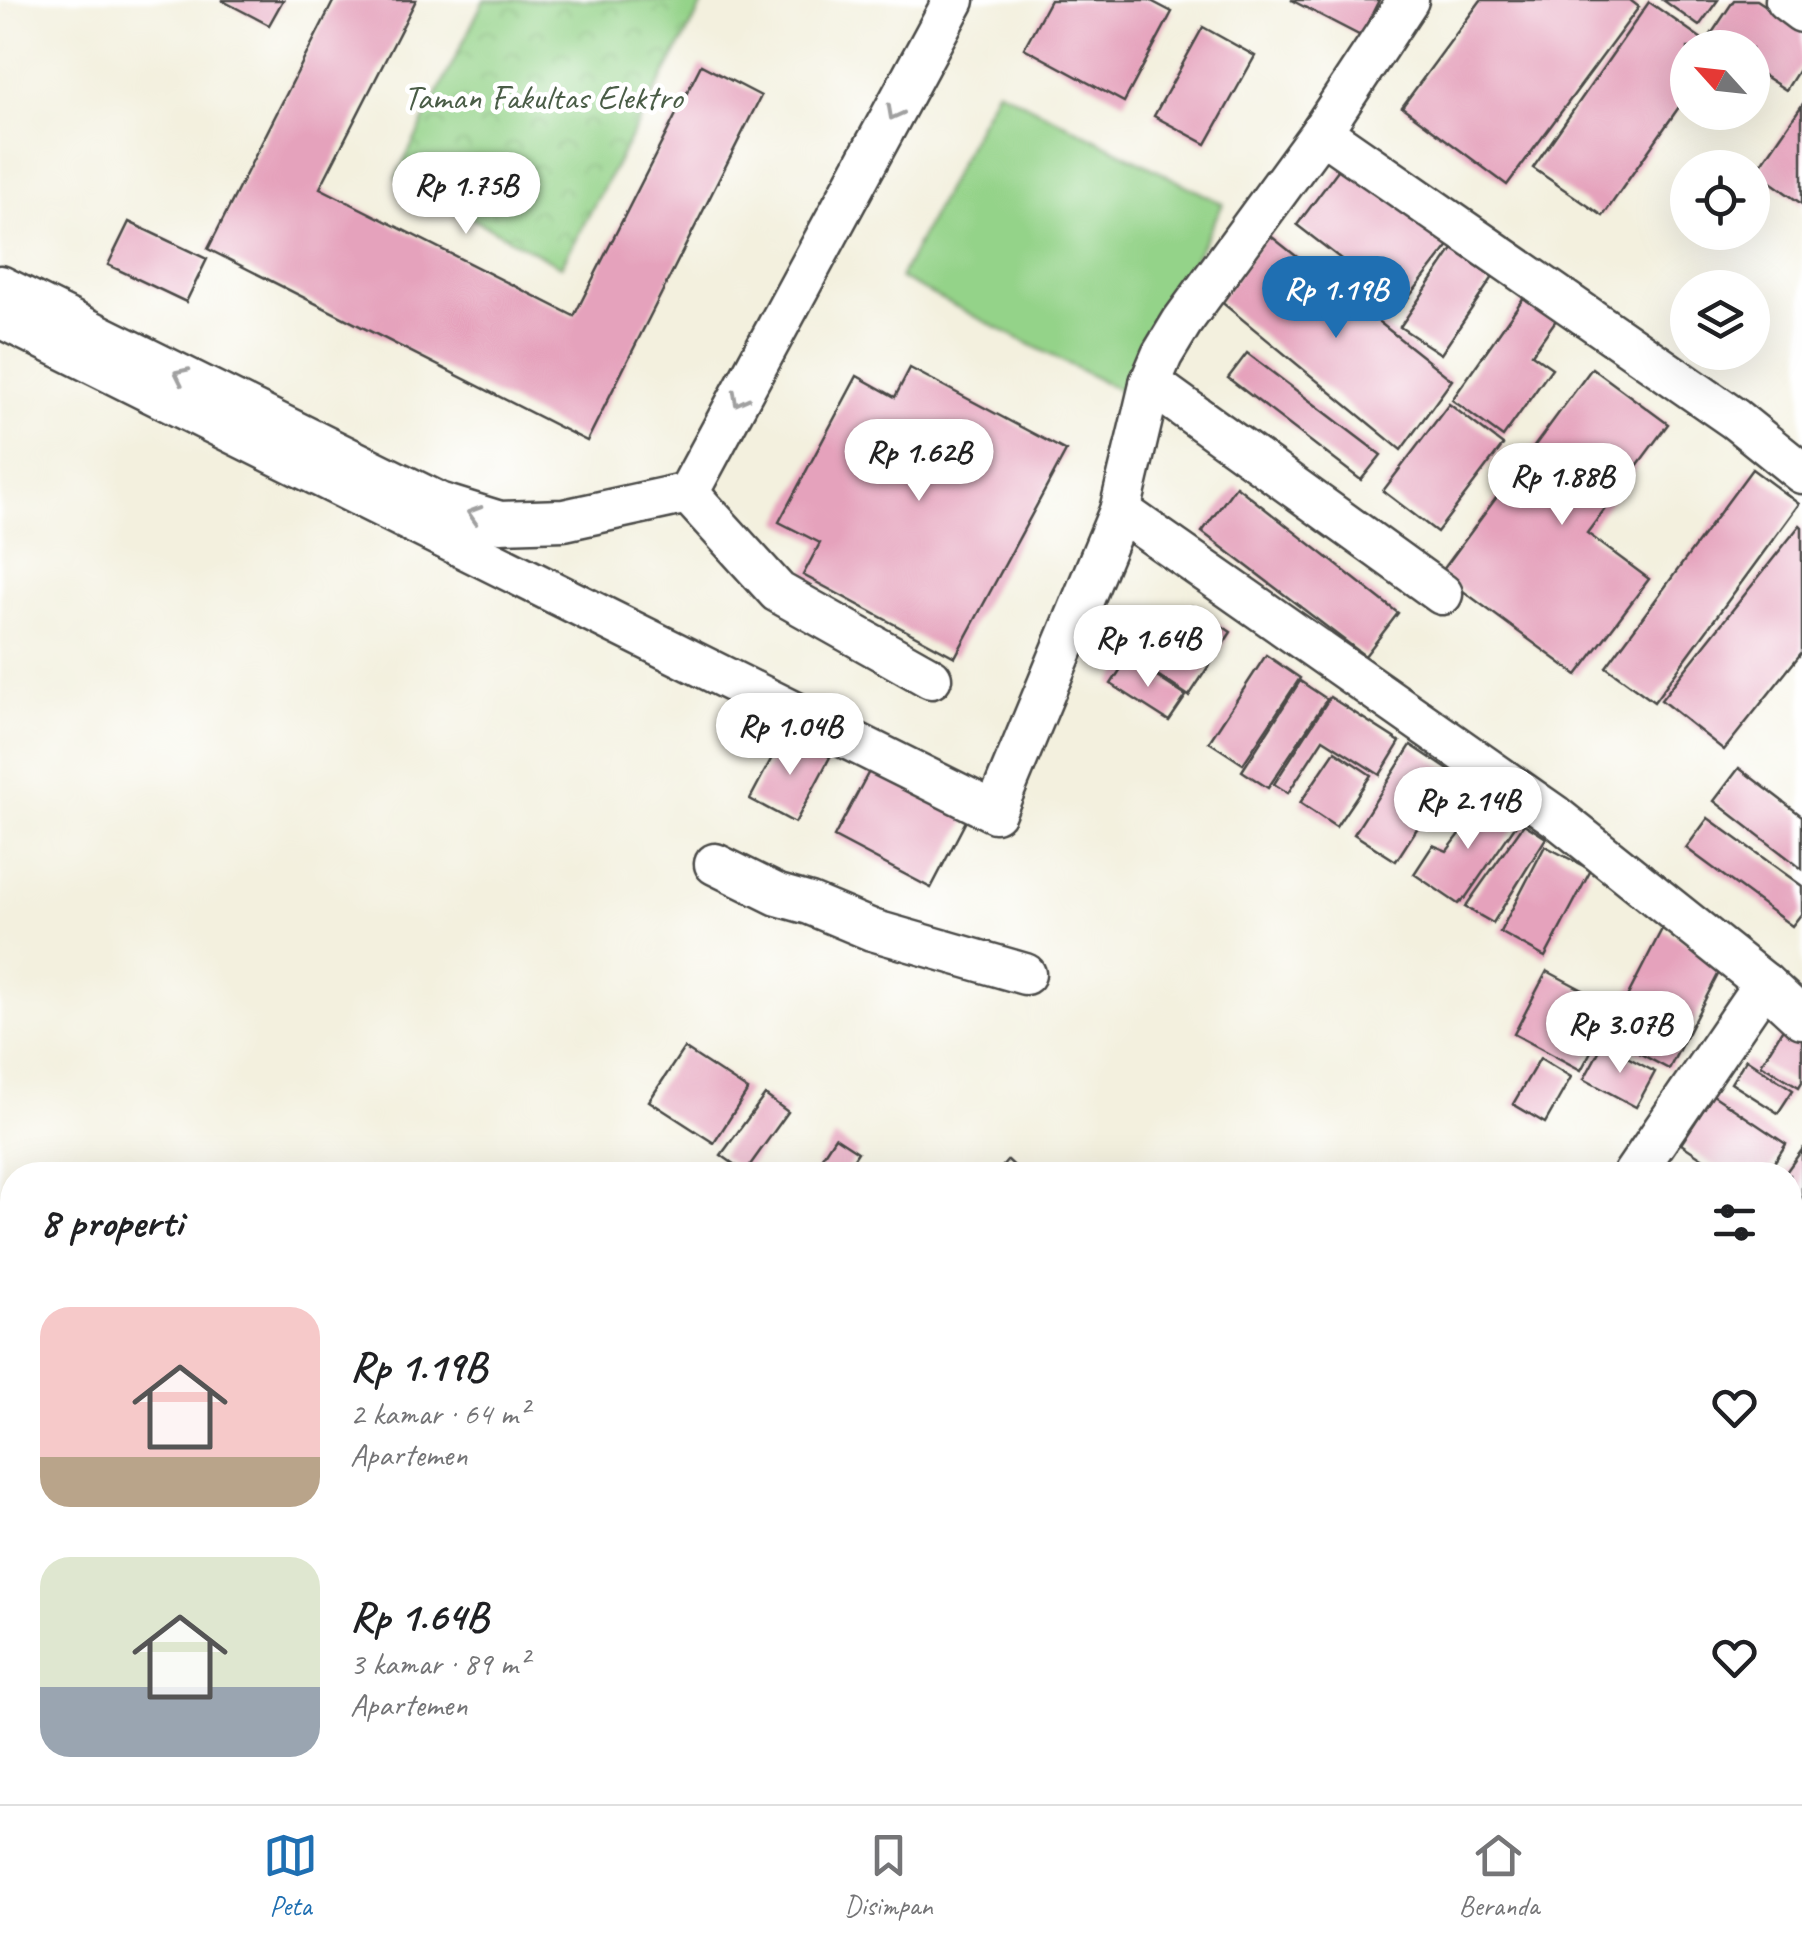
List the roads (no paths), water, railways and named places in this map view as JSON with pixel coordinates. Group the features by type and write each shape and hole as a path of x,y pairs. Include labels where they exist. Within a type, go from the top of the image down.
{"street":[{"path":"0,286 439,503 500,522 564,520 688,493 954,0"},
{"path":"0,317 995,812 1120,511 1150,383 1162,355 1321,132 1408,0"},
{"path":"1786,0 1802,12"},
{"path":"1321,132 1735,419 1802,473"},
{"path":"1150,383 1442,594"},
{"path":"688,493 778,592 931,678"},
{"path":"1120,511 1555,816 1764,983 1802,1018"},
{"path":"715,864 778,895 872,930 1025,974"},
{"path":"1642,1162 1764,983"}],"park label":[{"name":"Taman Fakultas Elektro","path":"543,97"}]}
